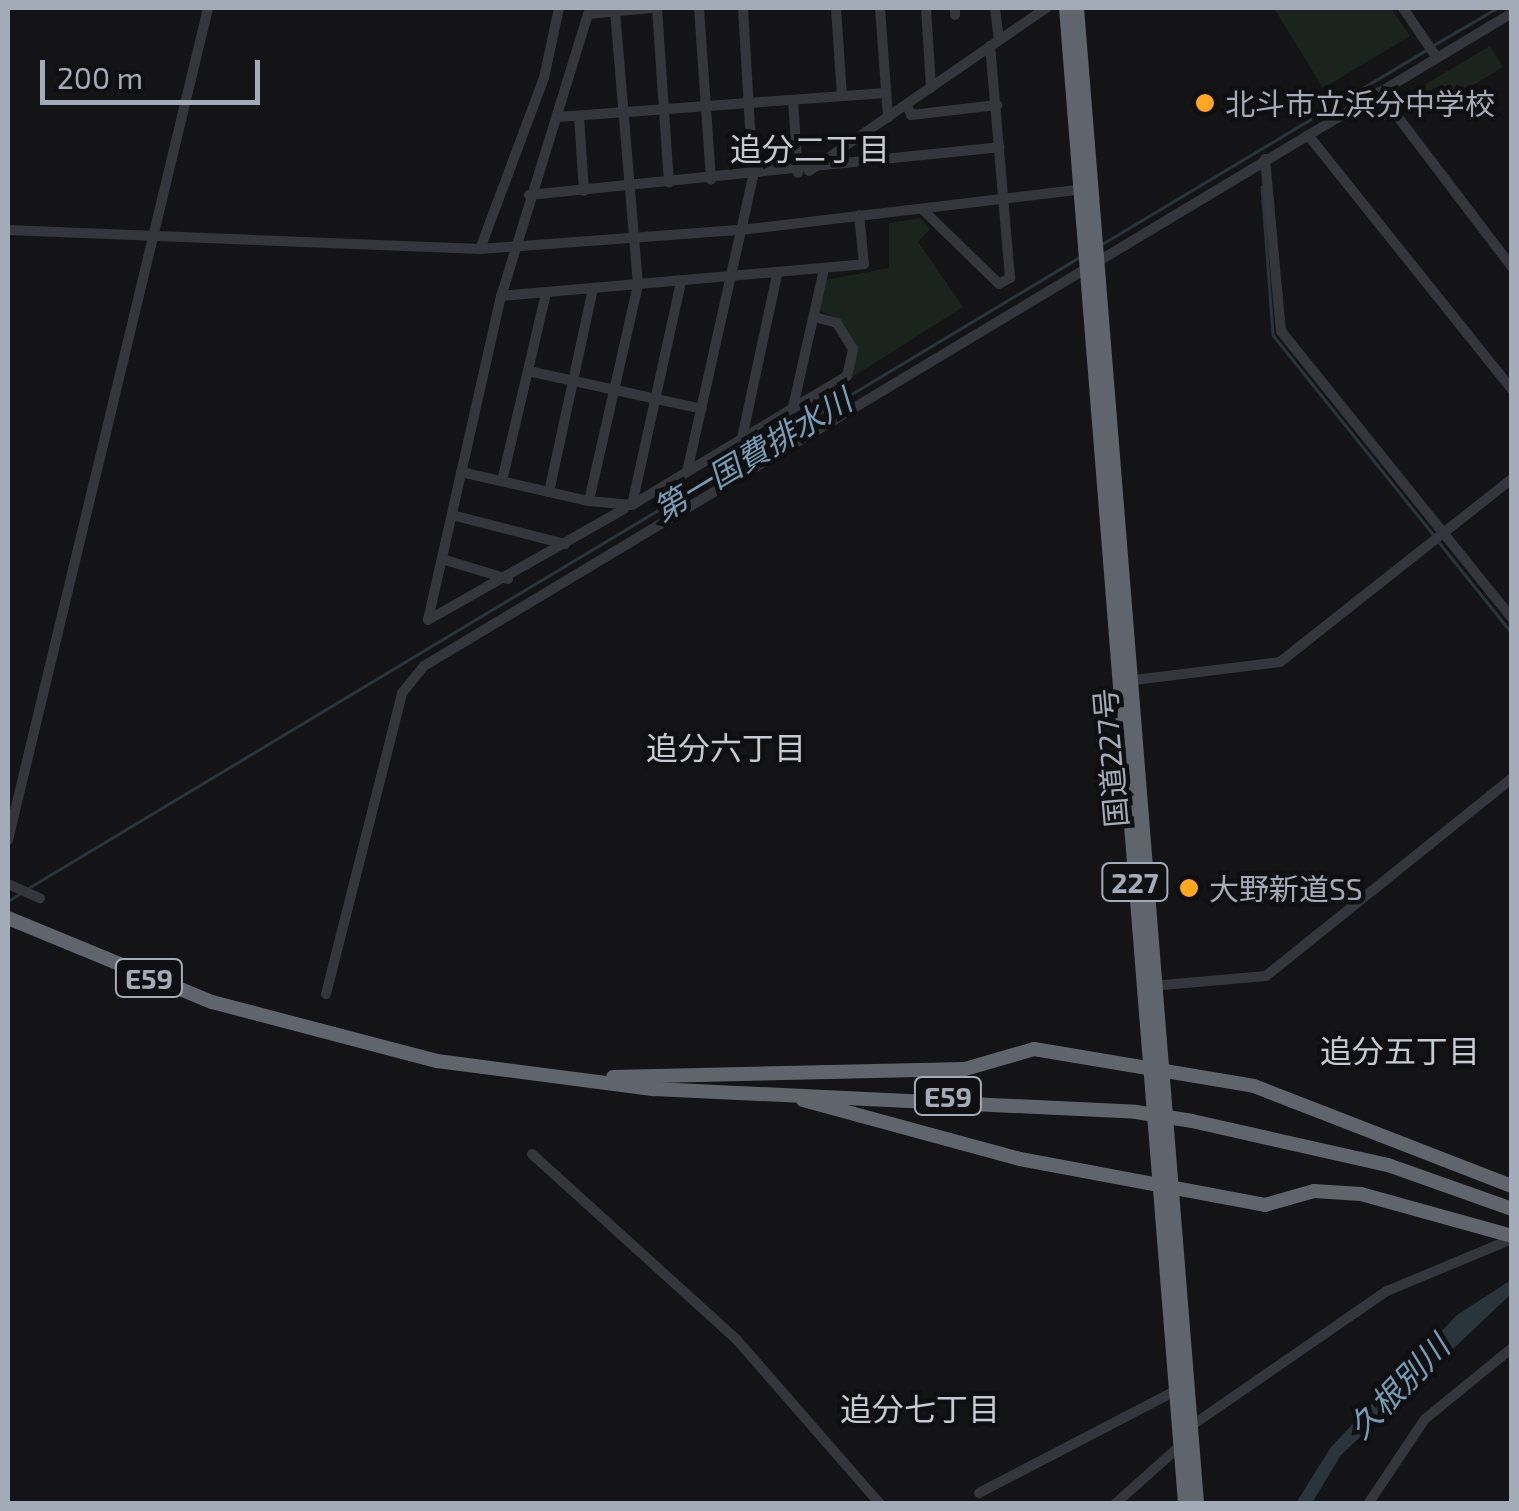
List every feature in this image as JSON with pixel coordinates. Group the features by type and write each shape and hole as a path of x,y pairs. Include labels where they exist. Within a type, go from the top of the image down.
{"highway":[{"name":"国道227号","path":"1066,8 1086,188"},
{"name":"国道227号","path":"1077,8 1086,188 1156,1064 1185,1504"},
{"name":"E59","path":"8,918 294,1027 490,1070 760,1092 1136,1112 1192,1121 1466,1192 1512,1210"},
{"path":"607,1081 952,1070 1034,1049 1156,1064 1254,1086 1512,1186"},
{"path":"760,1092 1020,1159 1163,1181 1265,1204 1314,1191 1426,1208 1512,1237"},
{"name":"国道227号","path":"1163,1181 1196,1504"}],"street":[{"path":"8,840 208,8"},
{"path":"480,249 544,78 559,8"},
{"path":"669,184 654,8 588,11 558,118 511,247 428,620 508,579 846,376 850,363 837,323 814,317"},
{"path":"699,8 711,180"},
{"path":"688,472 753,177 742,8"},
{"path":"836,8 842,96"},
{"path":"880,8 888,118"},
{"path":"926,8 931,88"},
{"path":"922,208 999,284 1010,278 997,105 996,8"},
{"path":"804,172 1046,8"},
{"path":"1403,8 1432,51"},
{"path":"589,500 638,285 615,11"},
{"path":"326,994 414,675 1091,256 1308,135 1379,92 1432,51 1512,13"},
{"path":"558,118 885,92"},
{"path":"1379,92 1512,267"},
{"path":"794,100 804,172"},
{"path":"907,105 911,115 997,105"},
{"path":"579,116 584,191"},
{"path":"1308,135 1512,390"},
{"path":"529,195 804,172 1000,147"},
{"path":"1265,160 1281,332 1438,537 1512,618"},
{"path":"8,230 480,249 741,230 1086,188"},
{"path":"500,296 731,279 864,264 859,216"},
{"path":"793,407 824,269"},
{"path":"742,438 778,274"},
{"path":"628,507 681,283"},
{"path":"549,492 593,289"},
{"path":"502,482 546,292"},
{"path":"528,370 702,410"},
{"path":"461,472 628,507"},
{"path":"1126,681 1269,668 1512,479"},
{"path":"452,515 565,544"},
{"path":"442,559 508,579"},
{"path":"1150,986 1266,976 1512,778"},
{"path":"11,886 35,897"},
{"path":"532,1154 744,1347 880,1504"},
{"path":"1115,1504 1179,1448 1189,1428 1387,1291 1512,1237"},
{"path":"1368,1504 1425,1418 1512,1348"},
{"path":"979,1493 1175,1392"}],"shaded area":[{"path":"1274,8 1391,8 1410,36 1323,88"},
{"path":"1490,46 1503,67 1427,113 1414,91"},
{"path":"921,218 930,229 918,242 963,307 851,378 857,348 840,319 819,311 825,280 889,268 889,223"}],"water":[{"name":"久根別川","path":"1511,1280 1511,1294 1341,1455 1312,1503 1296,1503 1331,1447 1457,1315"}],"waterway":[{"name":"第一国費排水川","path":"1432,46 1497,8"},
{"name":"第一国費排水川","path":"1102,244 1426,50"},
{"path":"1262,187 1273,335 1433,534"},
{"name":"第一国費排水川","path":"30,887 1078,258"},
{"path":"1438,541 1512,633"},
{"name":"第一国費排水川","path":"8,901 19,894"}],"place":[{"name":"北斗市立浜分中学校","path":"1205,103"},
{"name":"大野新道SS","path":"1189,888"}],"district":[{"name":"追分二丁目","path":"810,148"},
{"name":"追分六丁目","path":"726,747"},
{"name":"追分五丁目","path":"1400,1050"},
{"name":"追分七丁目","path":"920,1408"}]}
